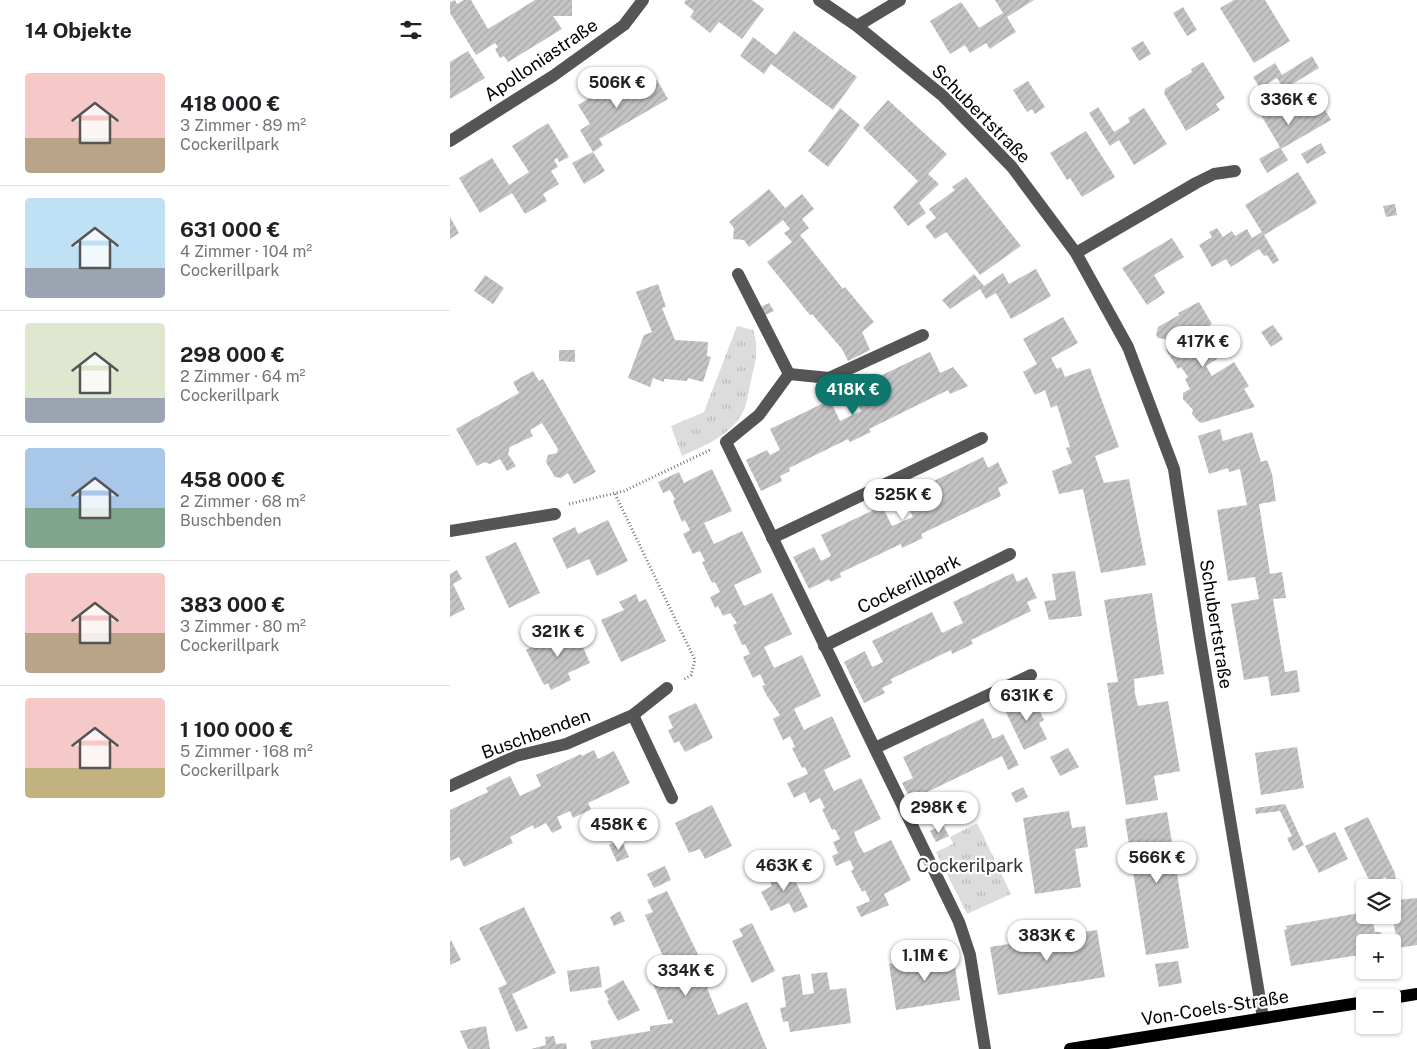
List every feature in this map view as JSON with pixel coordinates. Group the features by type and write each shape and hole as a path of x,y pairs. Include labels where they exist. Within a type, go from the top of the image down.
{"main road":[{"path":"1401,997 1417,994"},
{"name":"Von-Coels-Straße","path":"1070,1049 1356,1003"}],"street":[{"name":"Apolloniastraße","path":"450,141 553,76 624,25 643,0"},
{"name":"Schubertstraße","path":"819,0 857,26 943,96 1006,160 1076,253 1128,347 1174,469 1199,633 1263,1018"},
{"path":"857,26 900,0"},
{"path":"1076,253 1196,183 1214,174 1235,171"},
{"path":"738,274 788,374"},
{"path":"788,374 828,378 923,335"},
{"path":"788,374 759,415 726,442 959,922 970,955 985,1049"},
{"path":"772,538 982,438"},
{"path":"450,530 555,514"},
{"name":"Cockerillpark","path":"824,646 1010,554"},
{"path":"875,748 1031,675"},
{"name":"Buschbenden","path":"450,786 516,756 566,744 634,715 667,688"},
{"path":"634,715 672,798"}],"path":[{"path":"555,514 567,504 615,494 726,442"},
{"path":"615,494 695,660 691,675 667,688"}],"green space":[{"path":"737,326 753,330 756,342 755,364 744,410 737,422 723,434 682,456 671,426 704,412"},
{"name":"Cockerilpark","path":"977,823 1011,894 967,914 936,852 953,844 950,837"}],"building":[{"path":"455,0 457,4 464,0 471,0 488,29 535,0 572,0 572,16 553,16 562,29 508,62 504,56 500,58 495,49 498,47 495,43 476,55 450,13 450,2"},
{"path":"686,0 752,0 764,9 742,39 719,22 710,33 690,17 694,11 684,3"},
{"path":"995,0 1034,0 1007,17 1016,32 990,49 986,43 970,53 965,45 950,54 930,21 961,2 979,28 1003,13"},
{"path":"1234,0 1265,0 1290,41 1254,63 1220,8"},
{"path":"1183,7 1197,30 1187,36 1173,13"},
{"path":"794,31 857,77 833,110 771,64 764,74 740,56 753,37 776,55"},
{"path":"1143,41 1151,54 1139,61 1131,48"},
{"path":"468,51 485,78 450,99 450,62"},
{"path":"1312,56 1319,68 1284,89 1277,78 1260,88 1253,77 1275,63 1282,75"},
{"path":"1203,62 1225,98 1216,104 1220,110 1186,131 1164,93 1165,89 1192,72 1191,69"},
{"path":"624,77 634,94 657,80 668,99 599,139 603,145 593,152 580,130 590,124 578,105"},
{"path":"1028,81 1045,107 1035,114 1032,109 1027,112 1013,90"},
{"path":"1291,91 1304,113 1321,103 1331,120 1281,149 1288,160 1267,173 1259,159 1280,147 1258,110"},
{"path":"888,100 947,154 928,174 939,184 919,203 926,213 908,226 893,207 918,181 863,128"},
{"path":"1098,107 1114,132 1130,122 1128,118 1144,108 1167,144 1134,165 1119,140 1110,146 1089,113"},
{"path":"840,108 860,125 828,167 808,151"},
{"path":"548,123 569,157 559,162 557,158 554,160 558,167 551,171 559,184 543,194 547,201 525,214 512,193 480,213 459,178 492,158 509,185 529,172 512,146"},
{"path":"1086,131 1115,177 1082,197 1070,178 1067,180 1050,153"},
{"path":"1321,143 1326,153 1307,164 1301,154"},
{"path":"593,152 605,171 584,184 572,163"},
{"path":"1298,172 1317,203 1264,235 1279,260 1273,264 1267,255 1264,256 1259,249 1231,267 1226,259 1212,267 1199,245 1212,237 1209,232 1217,228 1223,237 1232,231 1235,236 1247,229 1252,238 1262,232 1245,205"},
{"path":"966,177 1021,246 980,275 946,232 935,239 925,226 936,218 929,209 955,190 952,187"},
{"path":"769,189 785,208 802,194 814,209 802,219 809,228 800,235 843,289 845,287 874,322 862,332 870,350 848,361 842,349 812,314 810,315 767,262 792,242 784,233 790,229 783,220 749,247 744,240 733,239 734,228 729,222"},
{"path":"1395,204 1397,215 1386,217 1383,206"},
{"path":"450,217 459,233 450,239"},
{"path":"1172,238 1184,257 1154,275 1165,293 1147,305 1122,268"},
{"path":"1036,269 1051,296 1011,319 996,293 986,299 980,289 950,309 942,300 974,274 984,286 1003,273 1009,284"},
{"path":"485,275 504,288 493,304 474,291"},
{"path":"658,284 666,307 662,308 675,340 708,342 707,356 711,357 703,382 688,378 687,381 664,379 664,382 653,378 650,387 628,378 644,335 652,332 636,292"},
{"path":"1199,302 1212,324 1199,332 1217,359 1206,366 1212,376 1234,362 1249,386 1244,389 1255,407 1201,423 1192,414 1193,410 1183,399 1183,393 1190,389 1185,379 1188,377 1181,367 1178,369 1166,350 1170,347 1165,339 1158,338 1156,335 1158,327 1179,315 1178,313"},
{"path":"769,303 774,311 765,315 761,307"},
{"path":"1063,317 1078,343 1051,358 1057,369 1061,367 1065,377 1090,368 1119,447 1095,456 1104,483 1129,479 1146,565 1101,573 1083,489 1059,494 1052,471 1072,463 1066,448 1070,447 1057,405 1051,408 1045,390 1035,395 1023,372 1037,364 1023,339"},
{"path":"1273,325 1283,339 1271,347 1261,332"},
{"path":"559,350 575,350 575,362 559,361"},
{"path":"930,352 940,373 953,367 968,386 950,394 948,390 869,429 871,432 850,442 848,439 789,468 790,471 780,476 782,481 761,491 746,460 767,450 770,455 780,450 770,429 830,400 840,421 861,411 851,390"},
{"path":"533,371 539,381 543,379 596,472 574,484 568,473 561,478 555,477 546,462 548,455 557,453 558,449 542,423 530,430 533,436 510,447 508,454 516,466 507,471 500,459 490,464 484,462 477,466 456,429 519,393 513,382"},
{"path":"1220,429 1223,441 1252,432 1261,462 1267,460 1272,474 1276,501 1259,504 1270,574 1282,572 1286,598 1273,599 1285,672 1297,670 1300,692 1271,696 1268,676 1244,680 1231,604 1259,599 1255,577 1228,581 1217,510 1247,505 1240,469 1229,472 1228,468 1209,474 1198,436"},
{"path":"983,457 988,468 998,462 1008,483 998,488 1001,496 921,534 923,538 902,548 901,544 840,573 841,577 831,582 829,579 809,589 793,557 814,547 821,561 831,556 821,535 882,506 892,526 913,517 903,496"},
{"path":"712,469 732,511 704,523 714,544 742,531 762,572 734,585 739,596 744,606 772,593 792,634 764,647 774,668 802,655 821,696 794,709 804,730 832,716 851,757 824,770 829,781 834,791 861,778 881,819 854,832 858,843 864,853 891,840 911,880 884,894 889,905 861,917 856,907 870,901 865,890 862,892 851,871 854,869 850,860 836,866 832,856 838,853 833,842 840,839 835,829 832,830 822,809 825,808 820,798 810,803 805,792 794,798 787,783 808,774 805,767 802,768 792,748 795,747 790,736 783,740 773,719 780,715 762,686 765,685 760,674 753,678 743,657 750,654 745,644 742,645 733,625 737,623 730,613 723,616 718,606 715,608 710,597 720,592 715,582 712,583 702,562 705,561 700,551 693,554 683,534 690,530 685,520 682,522 673,501 675,499 670,490 663,493 658,482 679,472 684,483"},
{"path":"608,520 628,561 597,576 589,559 567,569 552,538 575,527 578,534"},
{"path":"516,542 540,593 509,608 485,557"},
{"path":"457,570 462,579 453,584 465,609 450,617 450,574"},
{"path":"1075,571 1082,616 1049,620 1044,601 1056,600 1052,574"},
{"path":"1013,573 1017,582 1027,577 1037,598 1027,602 1031,611 971,640 973,644 952,654 951,650 891,679 892,683 882,688 885,693 864,703 844,662 865,651 872,667 883,662 872,641 932,612 942,633 963,623 953,602"},
{"path":"1152,593 1164,674 1134,679 1135,694 1138,706 1168,701 1180,771 1154,776 1158,800 1126,805 1107,683 1118,682 1104,600"},
{"path":"636,594 639,602 646,599 666,641 621,662 601,620 624,610 619,602"},
{"path":"574,627 590,663 568,673 571,680 551,690 548,683 544,685 526,650"},
{"path":"1032,695 1044,720 1039,723 1047,739 1024,750 1004,708"},
{"path":"696,703 713,738 685,752 679,741 674,743 668,730 673,728 668,716"},
{"path":"983,718 993,739 1003,734 1019,765 1008,770 1002,756 921,795 923,798 913,804 902,783 913,778 903,757"},
{"path":"1297,747 1304,788 1261,795 1255,753"},
{"path":"1068,748 1079,767 1060,776 1050,757"},
{"path":"594,750 598,759 614,751 630,783 588,803 591,809 573,818 570,811 557,817 562,828 552,833 546,823 534,829 533,825 510,837 513,843 464,867 459,857 450,861 450,810 488,792 486,788 510,776 520,796 541,786 536,775"},
{"path":"1023,787 1028,797 1016,803 1011,793"},
{"path":"1285,804 1304,845 1293,851 1287,838 1292,836 1280,811 1256,814 1255,808"},
{"path":"712,805 732,846 705,859 700,849 689,853 675,823"},
{"path":"1069,811 1072,828 1085,826 1088,847 1075,849 1081,887 1035,894 1023,818"},
{"path":"1167,812 1189,948 1146,955 1125,819"},
{"path":"1368,817 1395,873 1396,879 1386,879 1386,877 1369,879 1344,828"},
{"path":"943,825 949,836 936,842 930,831"},
{"path":"1335,832 1348,859 1319,873 1305,846"},
{"path":"621,839 629,857 617,862 609,845"},
{"path":"665,866 671,880 654,888 647,874"},
{"path":"789,868 808,907 794,913 789,903 771,911 761,892 772,886 768,878"},
{"path":"667,891 713,985 707,988 718,1015 747,1002 767,1049 592,1049 590,1041 650,1031 650,1026 673,1023 672,1019 668,1020 650,976 668,968 645,915 653,912 647,900"},
{"path":"1417,898 1417,945 1401,948 1401,934 1396,934 1394,924 1401,924 1401,900"},
{"path":"524,907 556,973 512,994 528,1028 516,1032 498,988 507,984 479,928"},
{"path":"620,911 625,921 614,926 610,917"},
{"path":"1356,914 1356,924 1374,924 1375,932 1381,932 1381,934 1356,934 1356,955 1291,966 1284,930 1287,929 1286,926"},
{"path":"752,923 775,971 752,983 732,941 743,936 739,929"},
{"path":"1097,930 1105,977 998,995 990,947"},
{"path":"450,941 461,960 450,965"},
{"path":"953,954 960,1000 896,1010 889,964"},
{"path":"1178,961 1182,983 1159,987 1155,964"},
{"path":"599,966 602,987 570,992 567,971"},
{"path":"827,972 830,990 846,988 851,1023 790,1032 788,1021 783,1022 780,1008 786,1007 782,977 800,974 803,995 814,993 811,974"},
{"path":"623,980 640,1010 618,1021 607,1001 609,1000 604,991"},
{"path":"486,1026 490,1049 468,1049 460,1031"},
{"path":"554,1036 556,1044 566,1043 567,1049 531,1049 546,1045 545,1037"}]}
